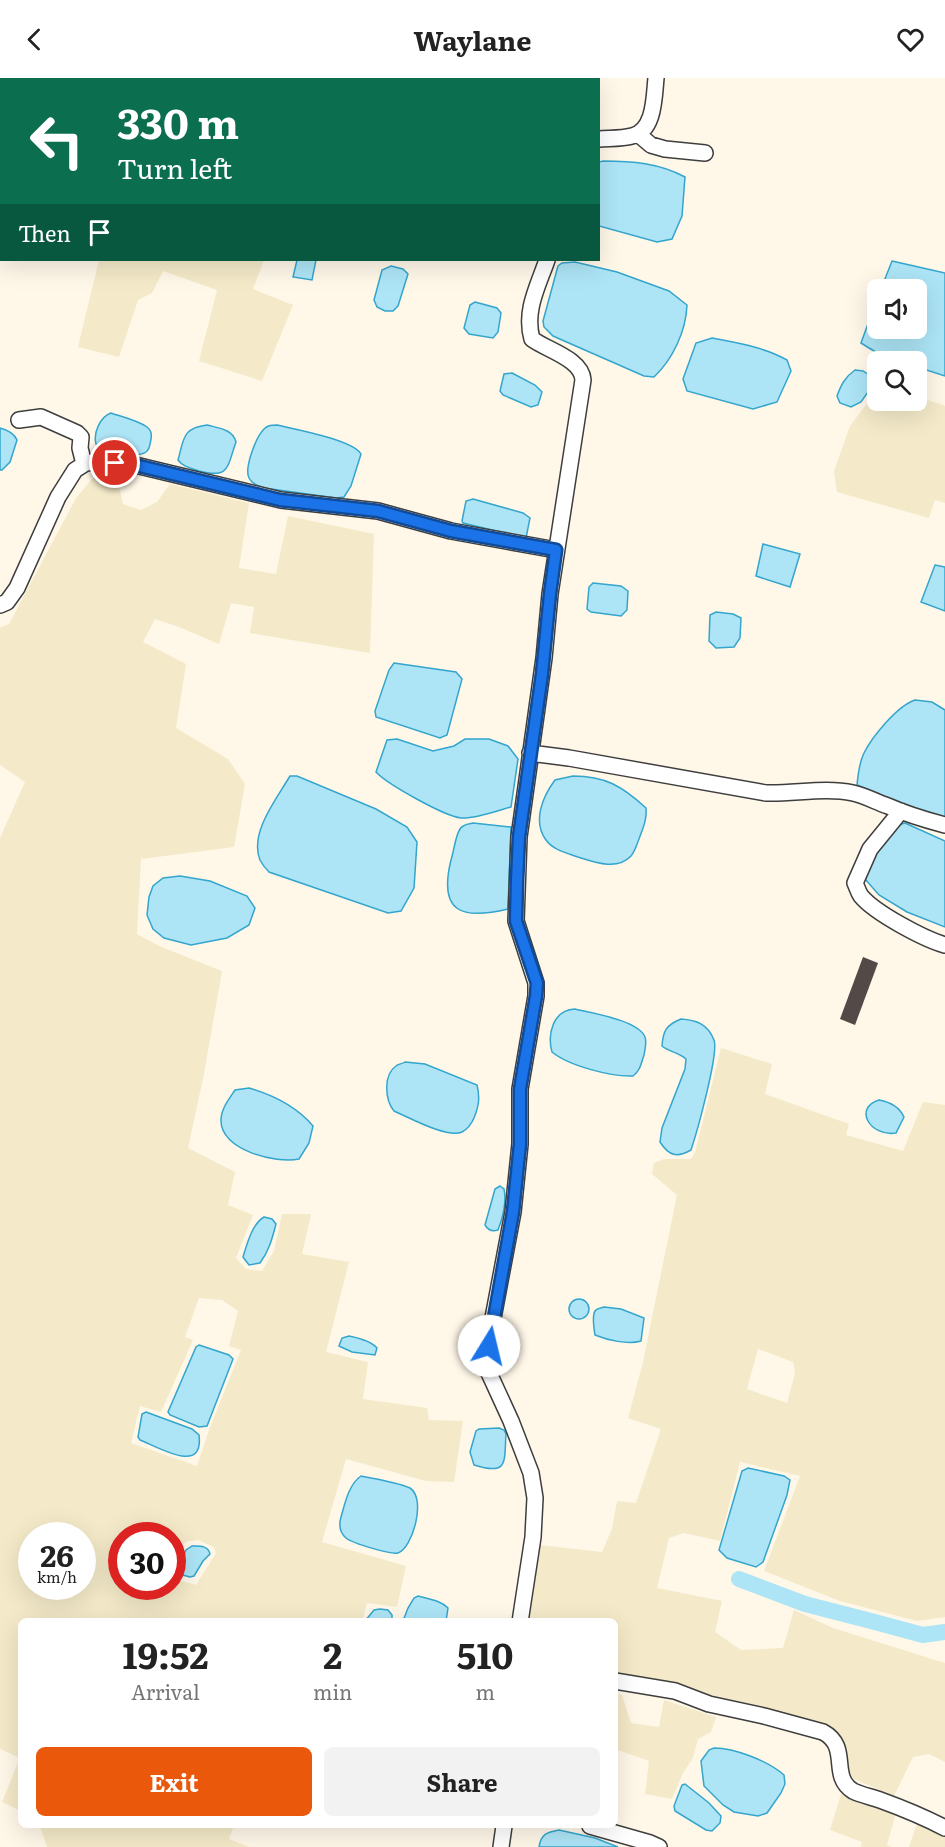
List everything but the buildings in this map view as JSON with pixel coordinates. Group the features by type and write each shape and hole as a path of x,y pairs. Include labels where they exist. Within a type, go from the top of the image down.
{"street":[{"path":"600,139 631,136 638,134 646,127 652,112 656,78"},
{"path":"638,134 651,145 664,149 705,153"},
{"path":"521,1618 533,1537 535,1498 531,1473 511,1420 491,1380 487,1359 513,1212 520,1144 520,1089 537,983 516,921 519,837 543,669 556,550 583,380 579,367 531,339 529,312 547,261"},
{"path":"20,420 41,417 77,433 81,437 80,448 84,464"},
{"path":"0,605 7,602 17,588 58,497 75,470 84,464 99,462 131,464 280,500 378,511 451,531 556,550"},
{"path":"530,753 766,793 824,791 852,793 945,825"},
{"path":"901,811 870,849 855,883 861,896 883,913 933,941 945,945"},
{"path":"618,1682 675,1691 709,1704 823,1732 831,1736 836,1743 842,1779 853,1791 919,1815 945,1828"},
{"path":"501,1847 504,1828"},
{"path":"597,1828 659,1847"}],"shaded area":[{"path":"99,261 264,261 253,289 293,305 262,381 199,361 217,290 163,271 152,293 138,300 119,357 78,347"},
{"path":"927,400 945,406 945,503 935,500 929,518 837,492 834,471 850,426 867,403 867,411 927,411"},
{"path":"103,476 117,476 123,504 141,510 157,502 170,484 249,503 239,568 276,574 288,516 374,534 370,653 250,633 254,607 231,603 219,644 155,619 143,642 186,664 176,728 228,759 245,784 234,847 141,859 137,934 159,946 222,971 188,1148 235,1172 228,1205 253,1215 236,1258 246,1269 262,1271 274,1251 282,1214 311,1214 302,1254 349,1262 326,1352 368,1362 363,1399 427,1408 429,1420 463,1421 454,1482 426,1481 346,1459 322,1542 406,1566 397,1607 367,1603 363,1618 18,1618 18,1757 0,1749 0,838 25,782 0,765 0,628 9,624 76,498 92,479","holes":["199,1298 222,1300 238,1311 229,1346 241,1350 197,1466 131,1443 140,1406 161,1412 193,1340 185,1337"]},
{"path":"721,1048 772,1064 765,1094 849,1124 846,1135 903,1151 923,1102 945,1105 945,1617 917,1621 840,1601 764,1571 800,1476 740,1462 720,1541 684,1533 669,1538 657,1588 722,1601 715,1632 741,1650 783,1648 794,1610 833,1628 945,1663 945,1762 929,1754 913,1757 894,1796 854,1779 846,1768 841,1738 835,1732 699,1692 618,1676 618,1618 528,1618 540,1545 602,1552 612,1529 617,1501 636,1503 661,1429 628,1418 643,1362 677,1195 652,1174 654,1163 664,1159 691,1159 695,1152","holes":["758,1349 793,1362 795,1373 787,1403 747,1389"]},
{"path":"618,1693 622,1695 631,1723 659,1727 664,1700 716,1717 711,1732 698,1739 693,1758 683,1773 672,1799 645,1794 649,1761 618,1750"},
{"path":"18,1763 18,1810 2,1802"},
{"path":"841,1794 896,1812 887,1845 892,1847 861,1847 862,1842 830,1830"},
{"path":"917,1823 945,1834 945,1847 909,1847"},
{"path":"41,1828 233,1828 229,1839 249,1847 47,1847"}],"water":[{"path":"600,162 645,164 685,177 682,216 672,239 657,242 600,226"},
{"path":"297,261 316,261 312,280 293,277"},
{"path":"892,261 945,273 945,376 927,370 927,351 875,351 861,343 867,326 867,339 927,339 927,279 885,279"},
{"path":"575,262 617,272 669,291 687,305 684,325 673,353 654,377 644,376 553,336 544,327 543,321 558,266 562,263"},
{"path":"391,266 403,269 408,274 398,306 393,311 385,311 377,307 374,300 382,270"},
{"path":"475,302 497,308 501,313 498,332 493,338 469,334 464,328 470,305"},
{"path":"712,338 760,349 787,360 791,371 777,402 753,409 687,391 683,379 696,343"},
{"path":"855,370 867,374 867,394 861,402 851,407 840,403 837,396 849,375"},
{"path":"512,373 535,385 542,392 538,405 531,407 503,395 500,391 504,374"},
{"path":"111,413 148,428 151,435 150,446 146,452 128,454 96,444 98,426"},
{"path":"207,425 232,434 236,442 229,464 222,472 199,471 178,460 183,440 188,432"},
{"path":"277,425 347,444 361,454 351,486 344,497 336,498 264,488 252,482 249,478 248,467 254,445 264,429"},
{"path":"0,428 10,432 17,440 10,462 2,470 0,470"},
{"path":"473,499 523,513 530,518 526,538 463,523 466,501"},
{"path":"763,544 800,554 790,587 756,576"},
{"path":"935,565 945,567 945,611 921,602"},
{"path":"593,583 621,586 628,591 627,610 621,616 591,612 587,609 589,587"},
{"path":"716,612 733,614 741,618 740,638 734,647 716,648 709,641 710,615"},
{"path":"394,663 456,672 462,679 447,735 440,738 376,717 375,711 389,670"},
{"path":"915,700 932,702 945,710 945,820 857,785 861,761 873,739 893,715"},
{"path":"397,739 433,751 454,746 465,739 489,739 508,746 518,759 511,807 479,816 461,818 442,812 403,791 376,772 387,740"},
{"path":"290,776 297,776 376,809 407,827 417,842 414,888 401,911 388,913 269,872 265,868 258,850 261,827"},
{"path":"573,776 604,780 621,788 646,808 646,816 637,845 625,861 605,864 591,861 560,851 546,840 540,825 543,801 555,780"},
{"path":"905,823 945,841 945,927 907,912 879,895 865,879 880,846 892,831"},
{"path":"466,824 511,827 508,909 478,913 466,912 451,902 448,878 458,832"},
{"path":"180,876 210,881 247,896 255,908 249,925 227,938 191,945 164,938 153,929 147,915 149,897 153,886 163,878"},
{"path":"575,1009 613,1018 641,1031 645,1037 646,1046 639,1070 633,1076 591,1070 569,1062 552,1052 550,1038 553,1024 561,1014"},
{"path":"681,1019 692,1020 705,1027 714,1040 715,1048 707,1093 691,1150 677,1155 670,1153 660,1142 662,1128 685,1069 686,1059 662,1046 666,1029"},
{"path":"405,1062 425,1064 477,1085 479,1098 477,1109 466,1130 447,1133 394,1111 387,1094 387,1081 392,1070"},
{"path":"249,1088 284,1103 300,1113 313,1126 309,1143 299,1159 277,1159 251,1153 239,1147 223,1130 221,1116 228,1101 235,1090"},
{"path":"879,1100 894,1105 904,1117 896,1133 879,1131 868,1121 867,1109"},
{"path":"500,1186 504,1189 504,1210 498,1230 492,1231 485,1225 495,1189"},
{"path":"264,1217 272,1219 276,1224 272,1240 260,1263 249,1265 243,1257 246,1246 253,1229"},
{"path":"579,1299 586,1302 589,1309 586,1316 579,1319 572,1316 569,1309 572,1302"},
{"path":"604,1307 621,1309 644,1318 641,1341 618,1341 595,1335 594,1313 597,1309"},
{"path":"349,1336 364,1340 377,1348 375,1355 352,1352 339,1346 342,1338"},
{"path":"199,1345 229,1355 233,1359 207,1426 199,1427 170,1415 168,1412 196,1347"},
{"path":"146,1412 192,1429 199,1435 199,1447 195,1454 179,1456 140,1440 138,1437 142,1414"},
{"path":"499,1428 506,1434 502,1464 493,1469 474,1465 470,1452 476,1431"},
{"path":"748,1468 784,1476 790,1480 787,1495 763,1562 756,1567 727,1558 719,1550 742,1471"},
{"path":"361,1476 405,1486 415,1494 416,1523 408,1543 398,1553 363,1545 346,1538 342,1533 340,1522 346,1500 353,1484"},
{"path":"192,1546 200,1546 210,1554 194,1576 190,1577 186,1576 186,1550"},
{"path":"418,1596 445,1605 448,1608 446,1618 404,1618 414,1598"},
{"path":"374,1610 388,1610 392,1618 367,1618"},
{"path":"714,1748 732,1750 751,1756 784,1775 785,1784 781,1793 767,1813 758,1816 734,1812 723,1805 704,1786 701,1761 709,1750"},
{"path":"685,1784 721,1816 720,1823 712,1831 706,1830 675,1811 674,1806 682,1785"},
{"path":"559,1830 595,1838 618,1847 539,1847 545,1834"}],"waterway":[{"path":"739,1579 805,1604 923,1635 945,1632"}],"route":[{"path":"115,463 131,464 280,500 378,511 451,531 556,550 542,674 519,837 517,880 516,921 537,983 536,996 520,1089 520,1144 513,1212 489,1346"}]}
